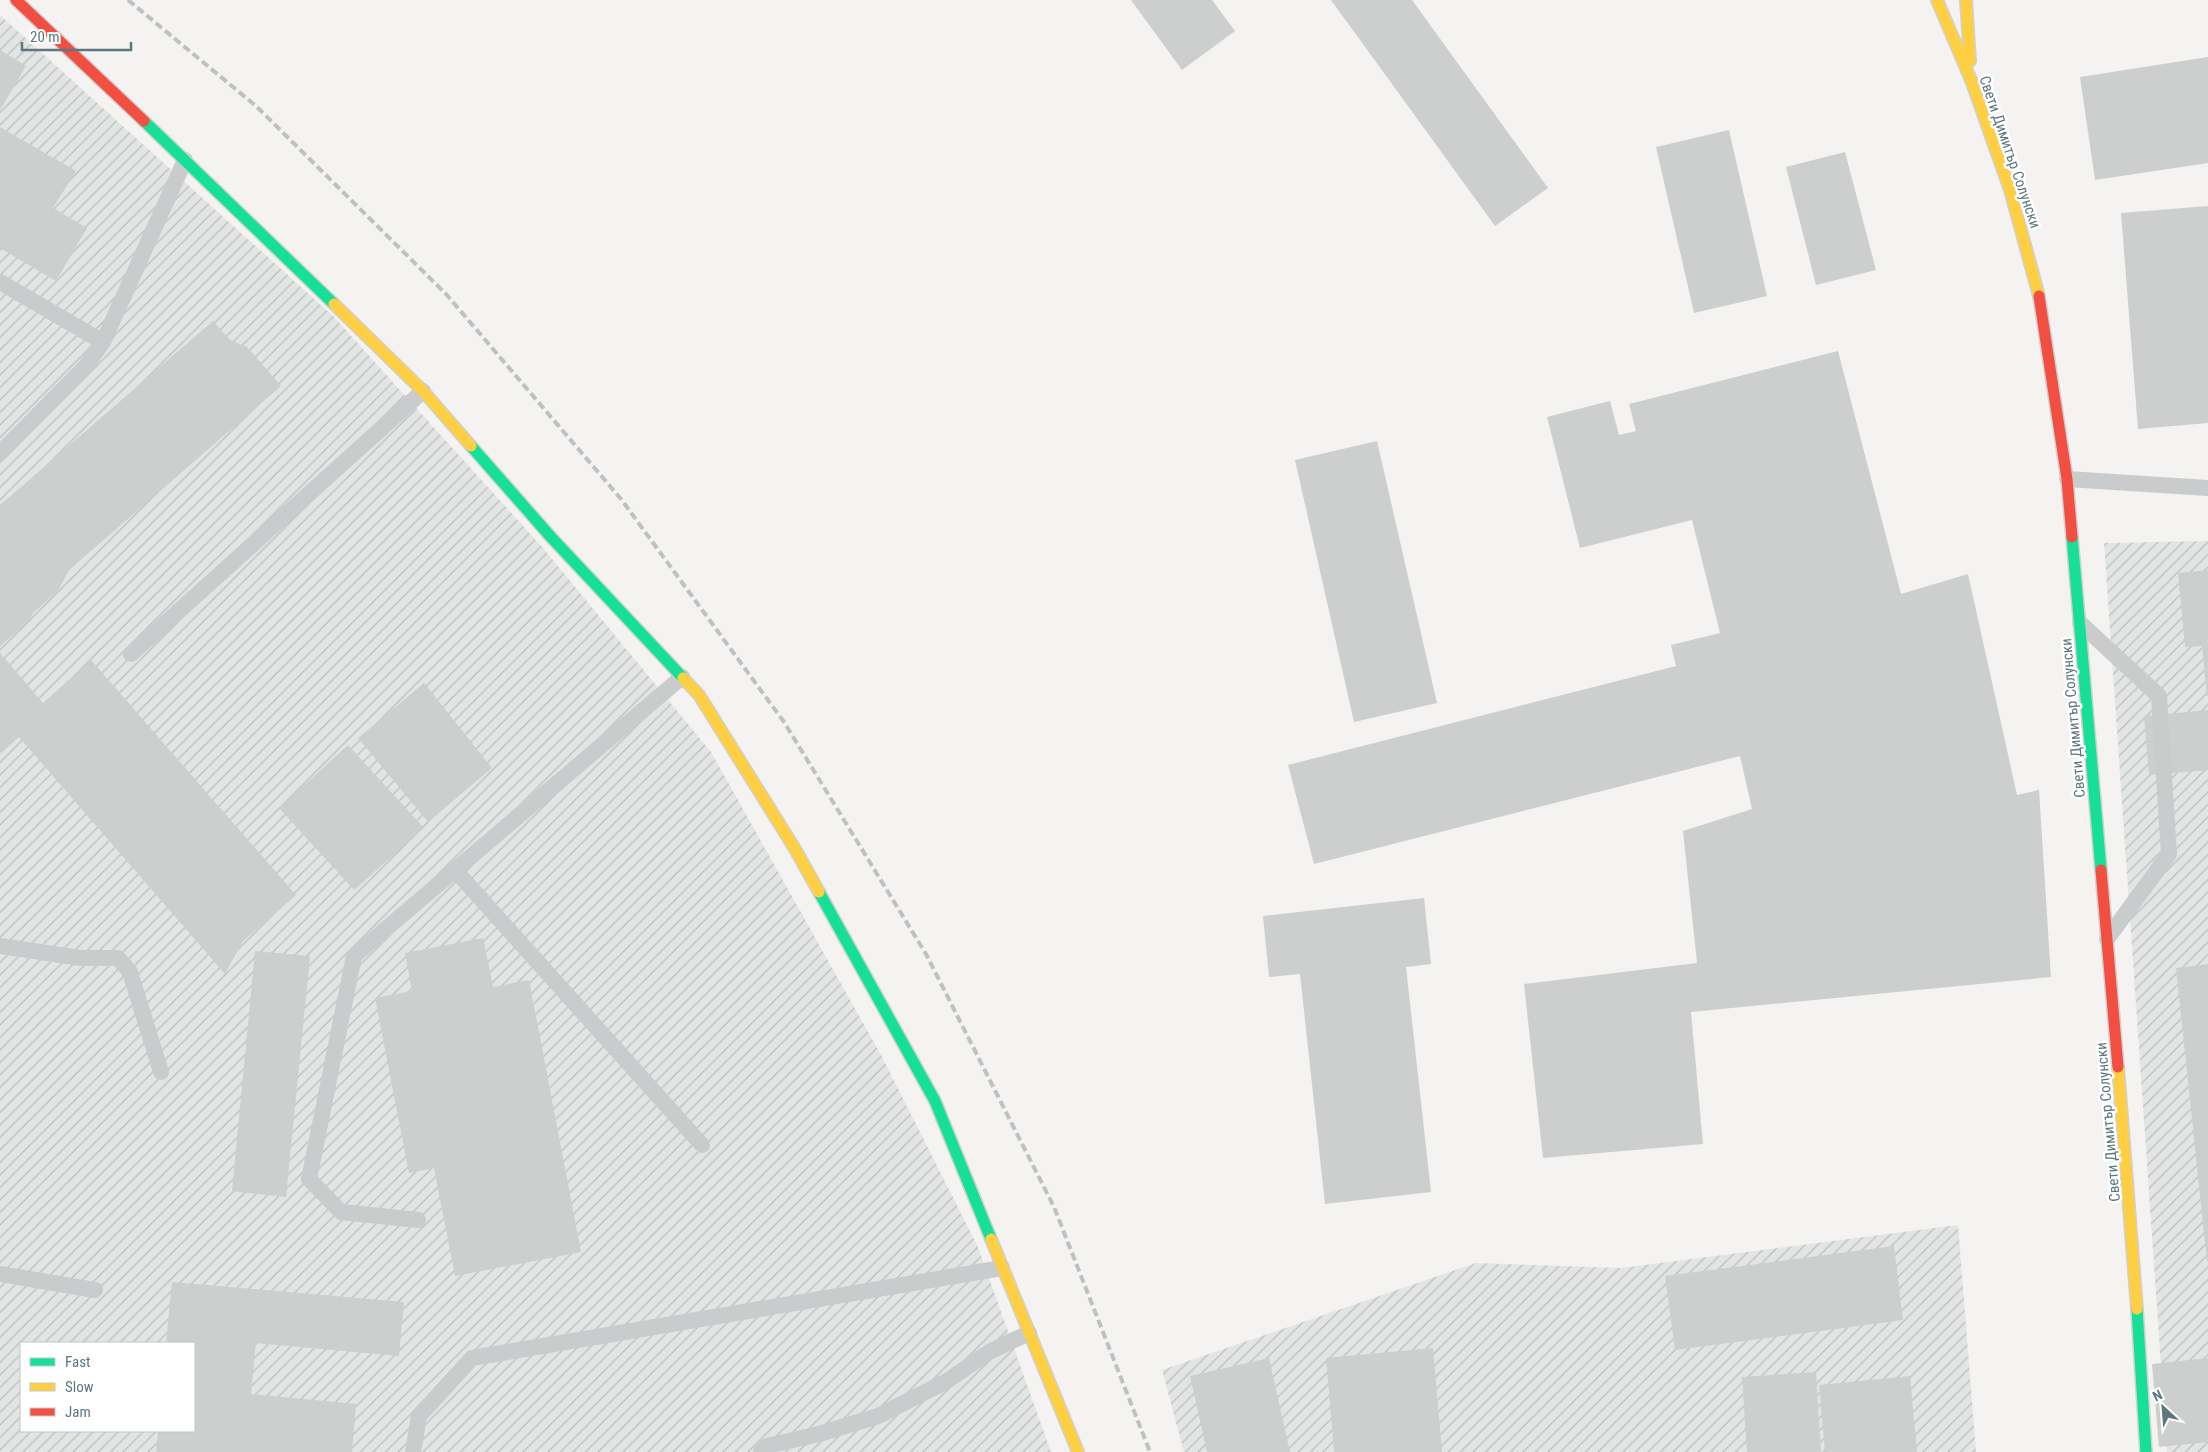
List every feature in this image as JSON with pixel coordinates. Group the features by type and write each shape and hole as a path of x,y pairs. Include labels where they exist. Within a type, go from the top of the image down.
{"street":[{"path":"16,0 185,160 423,391 550,536 699,695 795,849 935,1101 1078,1452"},
{"name":"Свети Димитър Солунски","path":"1937,0 1971,80 2010,190 2038,292 2067,479 2132,1224 2146,1452"},
{"path":"1966,0 1971,80"}],"lane":[{"path":"0,453 85,367 103,342 185,160"},
{"path":"0,282 103,342"},
{"path":"131,654 423,391"},
{"path":"2067,479 2208,488"},
{"path":"2080,622 2159,696 2169,854 2107,939"},
{"path":"418,1220 341,1212 309,1179 354,956 682,677"},
{"path":"454,870 702,1145"},
{"path":"0,946 80,958 118,958 130,972 161,1072"},
{"path":"413,1452 419,1416 472,1358 1002,1268"},
{"path":"0,1274 95,1290"},
{"path":"761,1452 767,1446 819,1434 878,1416 947,1381 989,1352 1029,1333"}],"shaded area":[{"path":"0,15 333,316 543,548 711,752 881,1055 978,1247 1051,1452 0,1452"},
{"path":"2208,541 2208,1452 2167,1452 2104,543"},
{"path":"1958,1225 1976,1452 1184,1452 1162,1370 1476,1263 1621,1268"}],"building":[{"path":"1131,0 1212,0 1235,31 1182,70"},
{"path":"1331,0 1412,0 1548,188 1495,226"},
{"path":"0,50 26,66 0,110"},
{"path":"2208,57 2208,163 2095,180 2080,77"},
{"path":"0,127 76,171 53,208 87,228 56,281 0,248"},
{"path":"1729,130 1767,296 1694,313 1656,147"},
{"path":"1845,152 1876,270 1816,285 1786,167"},
{"path":"2208,206 2208,423 2138,429 2121,213"},
{"path":"213,321 230,340 247,347 281,386 69,570 58,591 33,613 28,622 0,646 0,505"},
{"path":"1838,351 1901,594 1968,574 2017,795 2039,790 2051,977 1691,1012 1703,1144 1543,1158 1524,984 1697,963 1683,831 1752,809 1740,756 1314,864 1288,765 1676,666 1671,645 1720,633 1692,520 1580,548 1547,417 1610,401 1619,435 1636,431 1629,404"},
{"path":"1377,441 1437,703 1354,722 1295,460"},
{"path":"2208,570 2207,696 2202,646 2185,647 2178,573"},
{"path":"0,653 43,703 91,660 296,895 243,941 225,974 19,737 0,754"},
{"path":"424,683 492,768 428,822 358,738"},
{"path":"2208,710 2208,770 2149,775 2144,716"},
{"path":"348,745 424,828 354,890 279,808"},
{"path":"1424,898 1431,964 1406,967 1431,1192 1325,1204 1300,974 1269,977 1263,916"},
{"path":"483,938 493,987 529,980 581,1252 455,1276 434,1168 409,1173 375,998 412,991 405,953"},
{"path":"255,951 310,956 286,1197 232,1191"},
{"path":"2208,964 2208,1261 2207,1261 2176,968"},
{"path":"1894,1246 1903,1320 1675,1350 1665,1276"},
{"path":"172,1282 404,1302 399,1356 256,1343 251,1394 356,1404 352,1452 156,1452 158,1432 195,1432 195,1342 166,1342"},
{"path":"1433,1348 1442,1452 1334,1452 1326,1358"},
{"path":"1269,1358 1290,1452 1207,1452 1190,1376"},
{"path":"2208,1358 2208,1442 2159,1447 2152,1364"},
{"path":"1816,1372 1821,1452 1747,1452 1742,1377"},
{"path":"1910,1376 1917,1452 1825,1452 1819,1385"}],"railway":[{"path":"128,0 256,106 446,294 621,499 784,722 926,954 1054,1207 1150,1452"}],"traffic: fast":[{"path":"144,121 334,304"},
{"path":"471,446 550,536 683,678"},
{"path":"2072,537 2101,870"},
{"path":"819,892 935,1101 991,1239"},
{"path":"2137,1309 2146,1452"}],"traffic: slow":[{"path":"1937,0 1971,80 2010,190 2039,296"},
{"path":"1966,0 1970,61"},
{"path":"334,304 423,391 471,446"},
{"path":"683,678 699,695 795,849 819,892"},
{"path":"2118,1067 2137,1309"},
{"path":"991,1239 1078,1452"}],"traffic: jam":[{"path":"16,0 144,121"},
{"path":"2039,296 2067,479 2072,537"},
{"path":"2101,870 2118,1067"}]}
